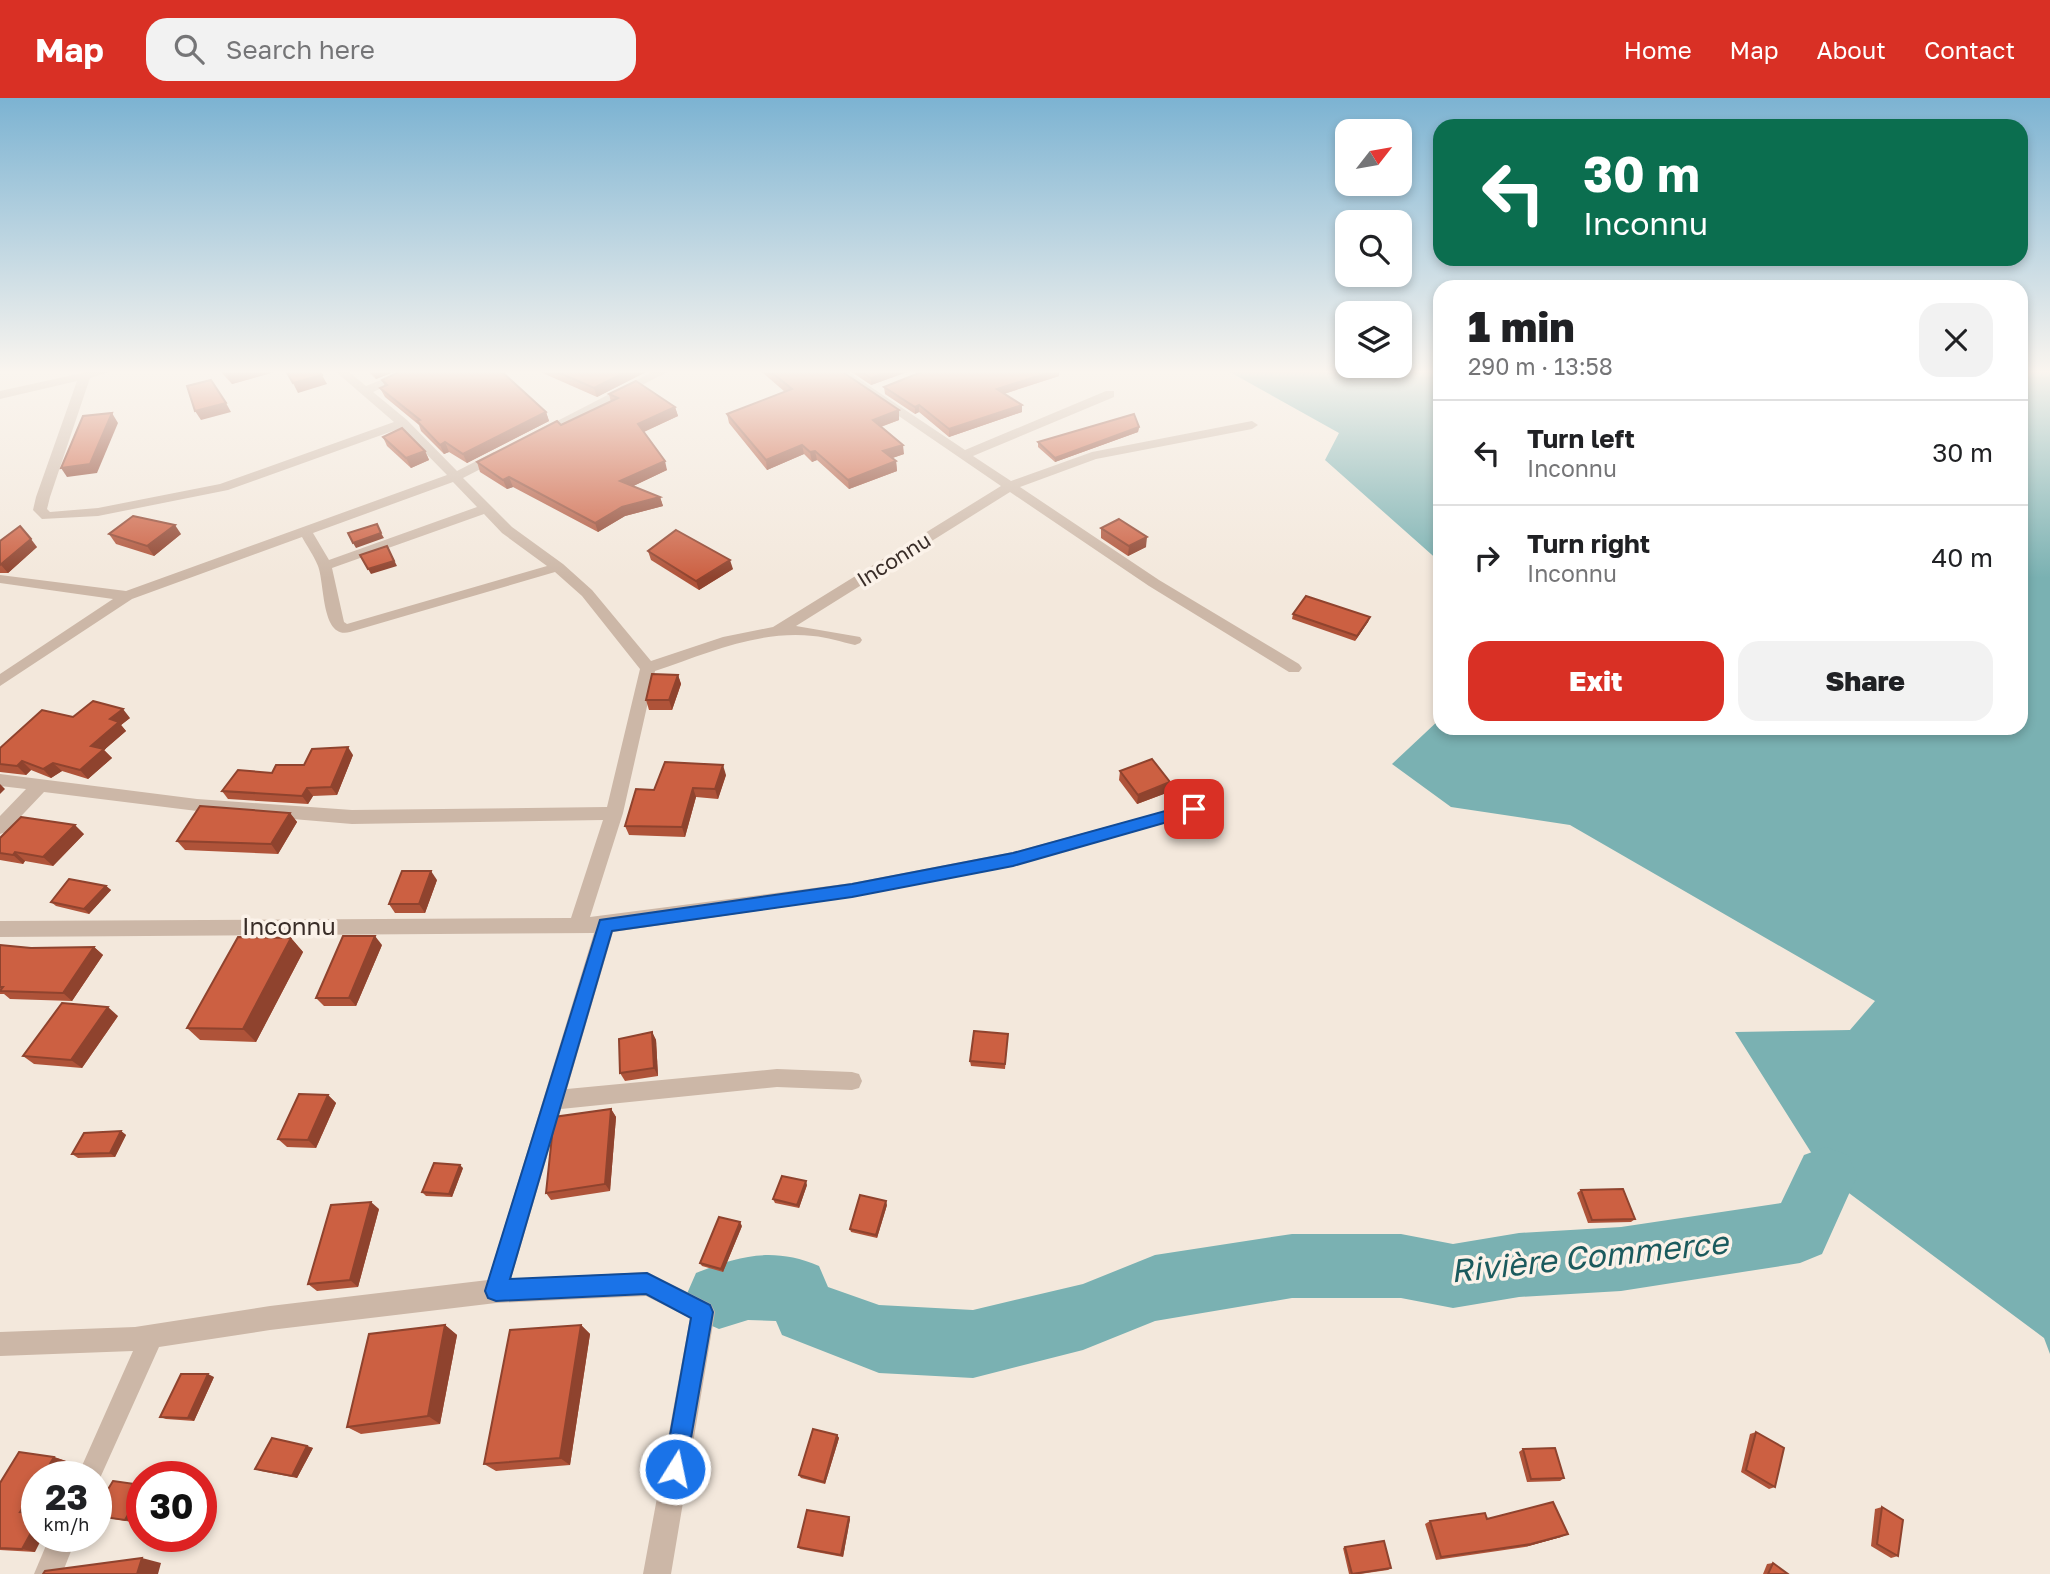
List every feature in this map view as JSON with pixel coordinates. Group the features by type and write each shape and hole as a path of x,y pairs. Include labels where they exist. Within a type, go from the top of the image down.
{"street":[{"path":"63,440 40,510 47,516 98,512 223,486 357,440"},
{"path":"419,440 508,530 558,567 587,593 648,668 614,813 578,926"},
{"path":"944,440 1154,583 1294,668"},
{"path":"964,455 1000,440"},
{"name":"Inconnu","path":"777,632 1010,486 1092,456 1167,440"},
{"path":"0,681 127,596 457,476 505,451"},
{"path":"325,566 486,508"},
{"path":"305,531 325,566 337,624 345,629 558,567"},
{"path":"0,579 127,596"},
{"name":"Inconnu","path":"648,668 746,636 811,631 855,640"},
{"path":"0,780 197,805 352,817 614,813"},
{"path":"0,827 40,785"},
{"name":"Inconnu","path":"0,929 606,925 852,891 1013,859 1194,809"},
{"path":"496,1291 606,925"},
{"path":"552,1100 777,1078 852,1081"},
{"path":"0,1344 151,1337 270,1318 496,1291 647,1284 703,1312 657,1574"},
{"path":"97,1461 151,1337"},
{"path":"48,1574 57,1552"}],"water":[{"path":"1335,440 1433,440 1433,556 1325,460"},
{"path":"2028,440 2050,440 2050,1354 2044,1338 1826,1176 1735,1032 1850,1030 1875,1001 1570,825 1451,807 1392,764 1433,726 1433,735 2028,735"}],"building":[{"path":"73,440 100,440 90,464 61,468"},
{"path":"386,440 414,440 425,451 406,458"},
{"path":"435,440 491,440 463,454 445,442 440,445"},
{"path":"520,440 650,440 665,461 620,481 660,497 622,507 595,523 509,477 503,480 477,462"},
{"path":"749,440 897,440 903,445 883,451 896,461 848,480 815,451 810,452 802,445 766,460"},
{"path":"1045,440 1104,440 1055,458 1038,442"},
{"path":"133,516 175,525 147,546 109,534"},
{"path":"1119,519 1147,537 1129,546 1101,528"},
{"path":"377,524 381,533 353,543 348,533"},
{"path":"20,526 31,539 0,565 0,541"},
{"path":"676,530 730,560 696,581 648,551"},
{"path":"387,546 394,561 368,569 360,555"},
{"path":"1306,596 1370,617 1357,636 1293,614"},
{"path":"652,674 678,675 669,700 646,700"},
{"path":"93,701 123,709 110,719 119,722 91,746 104,749 80,770 53,763 43,769 22,761 17,766 0,764 0,748 42,710 73,717"},
{"path":"348,747 331,787 307,788 302,796 222,791 238,770 272,773 276,765 304,765 312,749"},
{"path":"1152,759 1170,782 1138,795 1120,771"},
{"path":"665,762 723,765 715,789 693,788 682,827 625,826 636,789 654,790"},
{"path":"200,806 290,813 271,844 177,841"},
{"path":"21,817 75,825 43,857 15,852 13,855 0,853 0,838"},
{"path":"402,871 431,871 419,904 389,904"},
{"path":"69,879 106,886 84,909 51,902"},
{"path":"343,936 375,936 349,998 316,998"},
{"path":"238,937 291,938 243,1029 187,1028"},
{"path":"0,945 31,948 94,947 63,993 0,991 3,987 0,987"},
{"path":"62,1003 108,1007 71,1060 23,1056"},
{"path":"974,1031 1008,1034 1005,1064 970,1061"},
{"path":"652,1032 654,1068 620,1073 619,1039"},
{"path":"299,1094 328,1095 308,1140 278,1139"},
{"path":"611,1109 605,1184 546,1193 554,1117"},
{"path":"121,1131 110,1153 72,1154 84,1133"},
{"path":"434,1163 460,1165 449,1194 422,1192"},
{"path":"782,1176 806,1181 797,1205 773,1199"},
{"path":"1623,1189 1635,1219 1592,1220 1581,1190"},
{"path":"860,1195 886,1201 876,1235 850,1229"},
{"path":"371,1202 350,1280 308,1284 331,1205"},
{"path":"719,1217 740,1222 721,1269 700,1263"},
{"path":"445,1325 428,1416 347,1427 369,1334"},
{"path":"581,1325 560,1458 484,1464 510,1330"},
{"path":"181,1374 208,1374 188,1418 160,1417"},
{"path":"813,1429 837,1435 824,1482 799,1475"},
{"path":"1756,1432 1784,1448 1775,1487 1746,1470"},
{"path":"272,1438 307,1446 292,1476 255,1469"},
{"path":"1555,1448 1564,1478 1531,1479 1523,1449"},
{"path":"19,1452 54,1457 52,1461 21,1461 21,1549 0,1548 0,1483"},
{"path":"112,1483 126,1483 125,1520 112,1518"},
{"path":"1553,1502 1568,1534 1531,1544 1441,1557 1430,1521 1485,1513 1487,1519"},
{"path":"1882,1507 1903,1520 1898,1556 1877,1544"},
{"path":"807,1510 849,1517 841,1555 798,1547"},
{"path":"1384,1541 1391,1568 1352,1574 1345,1547"},
{"path":"142,1558 137,1574 43,1574 45,1571"},
{"path":"1773,1563 1788,1574 1768,1574"}],"waterway":[{"name":"Rivière Commerce","path":"719,1296 748,1287 796,1289 805,1312 879,1339 973,1344 1083,1317 1155,1288 1292,1266 1401,1266 1453,1276 1519,1265 1621,1259 1800,1232 1826,1176"}],"route":[{"path":"675,1469 703,1312 647,1284 496,1291 606,925 852,891 1013,859 1194,809"}]}
